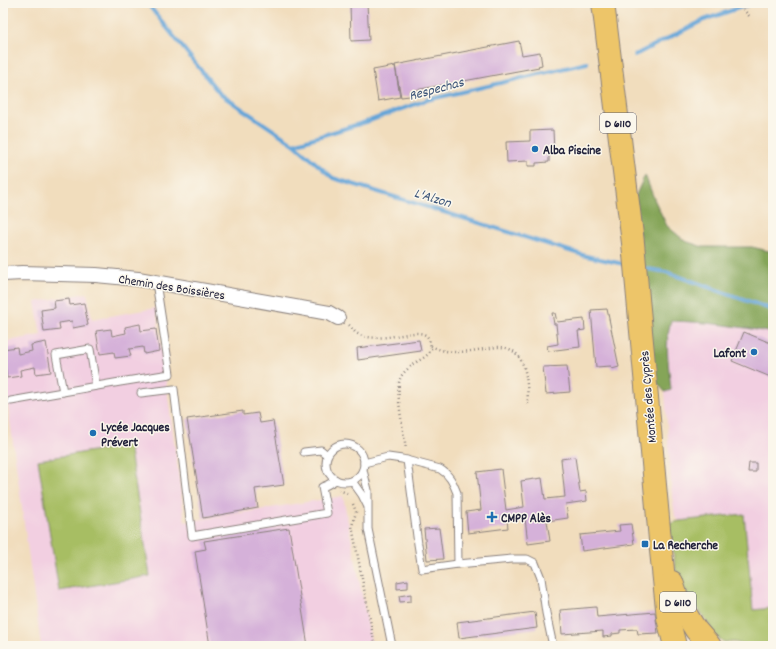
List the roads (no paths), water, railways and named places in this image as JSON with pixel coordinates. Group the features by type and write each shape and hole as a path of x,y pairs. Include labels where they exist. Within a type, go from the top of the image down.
{"main road":[{"name":"Montée des Cyprès","path":"603,3 633,243 668,618 675,646"},
{"name":"Montée des Cyprès","path":"661,551 679,603 696,630 710,646"}],"street":[{"name":"Chemin des Boissières","path":"3,274 22,273 96,275 138,279 329,313 338,318"}],"lane":[{"path":"11,401 170,374 156,282"},
{"path":"63,392 56,355 90,349 96,386"},
{"path":"141,393 174,389 192,536 327,513 322,487 336,480"},
{"path":"392,646 368,529 368,490 364,466 363,456 360,450 349,444 342,443 330,450 325,461 326,467 331,477 341,482 352,481 357,478 364,466 388,457 407,460 446,472 450,477 457,493 458,564"},
{"path":"304,452 321,450 327,455"},
{"path":"407,460 422,569 512,559 527,559 535,563 541,578 553,646"},
{"path":"352,481 367,505"}],"waterway":[{"name":"L'Alzon","path":"147,3 220,94 294,144 333,178 586,256 628,265"},
{"name":"Respechas","path":"635,55 704,20 753,3"},
{"name":"Respechas","path":"294,144 366,122 427,100 587,63"},
{"name":"L'Alzon","path":"642,268 666,272 773,310"}],"place":[{"name":"Alba Piscine","path":"535,149"},
{"name":"Lafont","path":"754,352"},
{"name":"Lycée Jacques Prévert","path":"93,433"},
{"name":"CMPP Alès","path":"492,517"},
{"name":"La Recherche","path":"645,544"}]}
